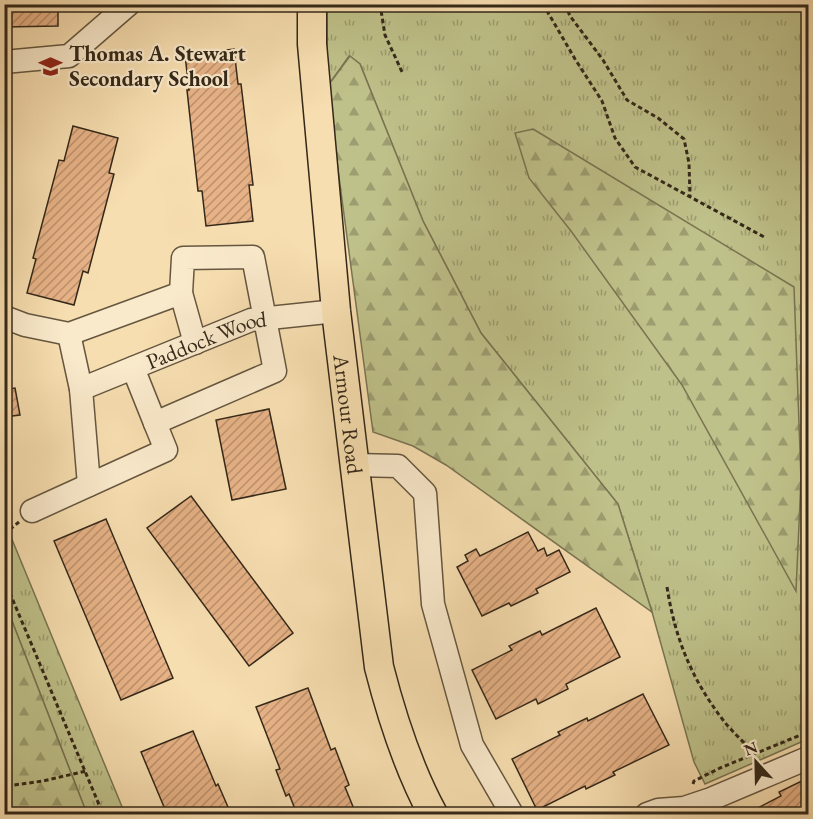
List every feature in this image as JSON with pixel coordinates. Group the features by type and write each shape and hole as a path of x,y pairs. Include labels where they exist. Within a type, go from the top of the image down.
{"main road":[{"name":"Armour Road","path":"312,4 312,44 336,311 379,667 392,719 420,789 433,814"}],"street":[{"path":"98,4 100,29"},
{"path":"4,62 69,56 129,4"},
{"path":"155,423 275,371 253,256 183,258 181,293 195,343"},
{"path":"4,317 25,325 69,334 181,293"},
{"name":"Paddock Wood","path":"81,389 251,320 336,311"},
{"path":"69,334 81,389 89,485"},
{"path":"32,511 166,450 133,368"},
{"path":"355,465 398,466 425,493 433,604 472,745 512,814"},
{"path":"647,814 658,810 688,811 808,758"}],"path":[{"path":"380,4 385,35 403,74"},
{"path":"543,4 602,101 615,138 635,167 766,238"},
{"path":"565,4 570,16 603,60 627,100 658,118 684,139 689,163 690,198"},
{"path":"4,579 103,814"},
{"path":"666,587 671,614 687,663 723,720 755,754"},
{"path":"688,811 694,782 808,732"},
{"path":"7,786 43,781 86,771"}],"green space":[{"path":"327,5 808,5 808,739 705,784 694,762 652,612 618,504 481,333 423,221 360,64 349,56 327,87"},
{"path":"350,56 360,64 423,221 481,333 618,504 652,612 446,465 413,446 373,432 327,87"},
{"path":"533,129 794,287 801,479 796,591 682,385 571,231 529,178 515,133"},
{"path":"4,520 125,814 87,814 5,603"},
{"path":"5,603 87,814 5,814"}],"building":[{"path":"4,4 58,4 58,26 4,27"},
{"path":"234,49 238,84 241,84 253,185 249,185 253,221 206,226 202,191 198,191 185,55"},
{"path":"73,126 118,138 109,173 114,174 88,273 83,271 74,305 27,293 36,259 33,258 59,160 64,161"},
{"path":"15,388 20,415 4,417 4,390"},
{"path":"269,409 286,489 232,500 216,420"},
{"path":"191,496 293,633 249,666 147,528"},
{"path":"106,519 173,678 121,700 54,541"},
{"path":"528,532 538,551 544,548 547,556 559,550 570,572 536,589 538,593 482,616 457,567 468,561 465,555 476,549 480,556"},
{"path":"596,608 620,657 566,684 568,689 538,704 536,699 496,719 472,670 512,650 509,646 540,631 542,635"},
{"path":"308,688 331,750 335,748 349,785 345,787 356,814 297,814 289,794 286,796 276,770 280,769 256,707"},
{"path":"643,694 669,745 613,772 615,775 586,789 585,786 537,810 512,759 560,735 558,732 587,718 588,721"},
{"path":"193,731 216,786 218,784 231,814 167,814 141,752"},
{"path":"808,778 808,814 746,814 781,796 779,792"}],"place":[{"name":"Thomas A. Stewart Secondary School","path":"51,66"}]}
